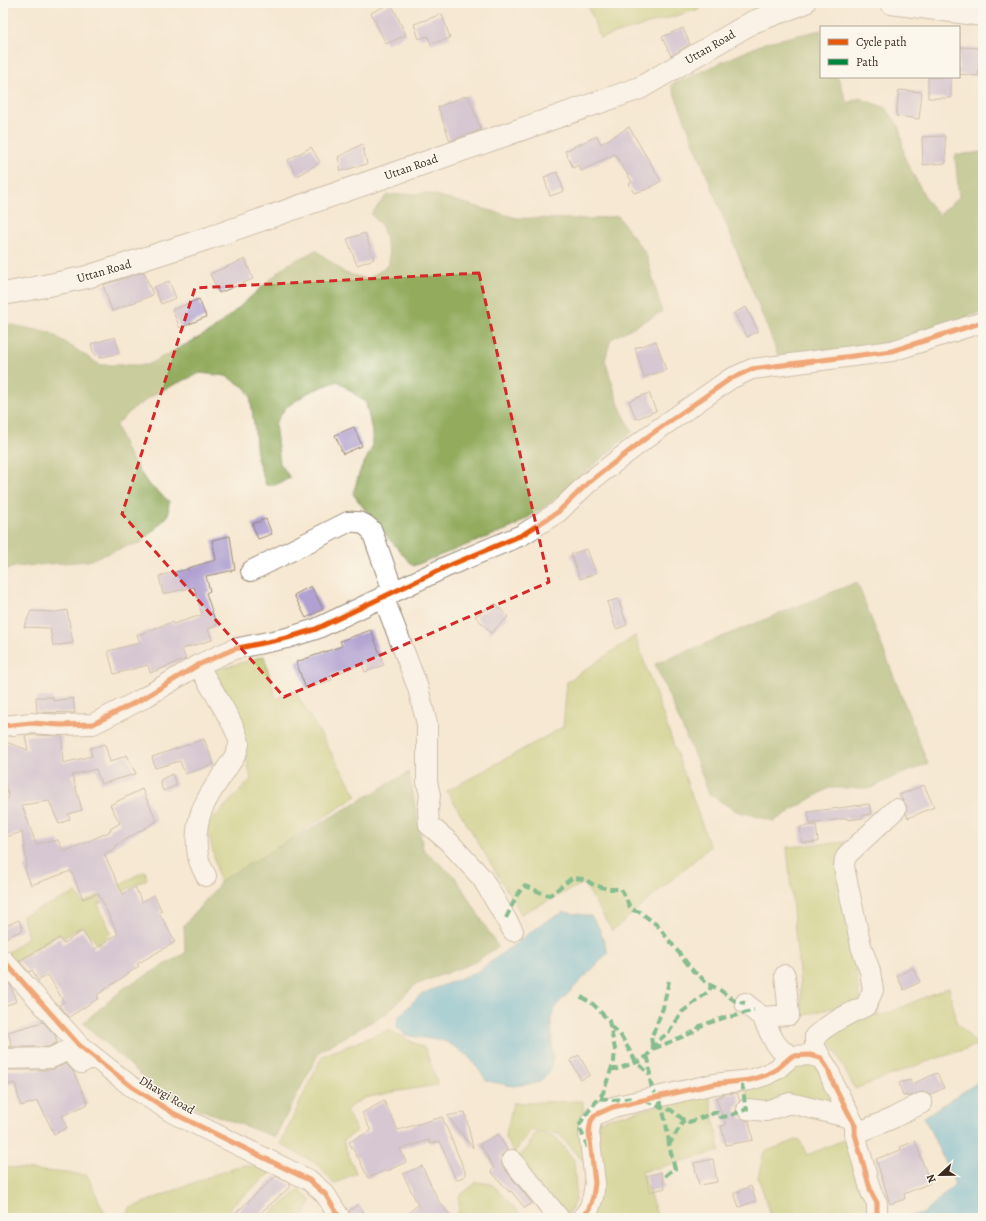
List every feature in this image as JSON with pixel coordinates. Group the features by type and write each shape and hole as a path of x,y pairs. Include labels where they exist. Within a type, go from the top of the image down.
{"main road":[{"name":"Uttan Road","path":"3,294 87,277 209,238 640,88 753,22 804,3"},
{"path":"891,3 983,15"}],"street":[{"path":"3,726 31,723 61,725 93,724 142,699 198,665 234,649 287,638 316,629 448,566 522,535 558,512 588,483 650,435 730,379 752,369 892,351 983,322"},
{"path":"251,571 348,522 358,522 367,525 372,531 388,594 418,688 427,724 427,782 430,796 428,810 429,825 449,842 482,878 513,931"},
{"path":"198,665 236,731 239,744 235,756 211,791 200,814 197,833 198,857 206,876"},
{"path":"877,1218 877,1203 871,1192 853,1126 828,1068 815,1047 815,1036 828,1025 851,1012 866,1006 873,990 870,971 861,946 844,867 844,859 854,847 896,809"},
{"name":"Dhavgi Road","path":"3,960 79,1046 94,1058 132,1087 173,1113 309,1180 325,1194 340,1218"},
{"path":"762,1017 789,1015 785,975"},
{"path":"745,1003 762,1017 774,1041 781,1050 792,1056 810,1055 821,1058"},
{"path":"3,1059 51,1058 68,1050 81,1063 94,1058"},
{"path":"582,1218 589,1209 594,1197 595,1183 589,1132 591,1121 595,1115 613,1107 714,1084 750,1080 766,1075 792,1056"},
{"path":"747,1109 766,1111 790,1103 853,1126 892,1118 922,1103"},
{"path":"512,1160 559,1218"}],"highlighted area":[{"path":"479,273 549,582 284,697 122,514 195,288"}],"green space":[{"path":"587,3 698,3 700,9 600,38"},
{"path":"820,30 820,78 838,78 847,103 859,98 886,108 899,126 905,159 928,202 939,215 959,197 955,155 983,152 983,312 871,347 778,355 671,85 767,42"},
{"path":"428,193 517,218 588,219 618,216 646,254 662,312 611,339 605,360 619,405 632,432 549,504 513,527 413,566 376,524 353,494 360,471 372,448 372,431 366,403 338,381 309,392 285,408 275,424 280,463 290,478 275,485 266,485 257,458 250,395 244,387 226,376 200,373 160,391 133,409 116,425 126,450 148,484 169,501 168,516 141,543 127,546 88,561 14,567 3,571 3,323 51,333 100,365 147,365 211,331 286,265 316,250 345,273 368,279 389,265 389,253 382,226 371,214 387,195"},
{"path":"857,582 928,764 896,776 871,788 829,788 774,821 736,811 709,794 655,664"},
{"path":"635,636 710,847 612,931 584,883 521,914 447,791 563,727 567,682"},
{"path":"264,656 276,699 295,691 357,796 220,884 207,825 251,779 242,738 213,671"},
{"path":"409,772 423,849 456,878 498,947 473,963 415,985 387,1013 320,1051 275,1137 166,1097 83,1023 124,988 185,953 184,925 225,878"},
{"path":"845,842 838,865 853,947 860,1000 803,1016 787,847"},
{"path":"145,871 147,879 98,904 111,933 98,945 82,926 64,938 59,934 13,963 7,953 28,937 22,916 76,893 83,903"},
{"path":"949,987 957,1023 978,1045 923,1063 855,1089 827,1036 856,1020 879,1004 878,1017"},
{"path":"388,1030 425,1048 438,1085 364,1098 346,1110 357,1131 343,1141 356,1173 334,1184 316,1163 280,1144 322,1056"},
{"path":"792,1061 818,1062 838,1106 748,1104 746,1084"},
{"path":"709,1093 720,1151 642,1172 658,1218 589,1218 598,1121"},
{"path":"583,1101 585,1163 559,1134 531,1130 514,1153 505,1138 513,1103"},
{"path":"541,1132 557,1139 574,1160 576,1190 575,1201 567,1218 516,1160 529,1146 532,1136"},
{"path":"799,1139 807,1155 846,1139 877,1218 772,1218 758,1177 764,1152"},
{"path":"244,1165 275,1170 232,1205 225,1218 129,1218 128,1209 213,1175"},
{"path":"3,1167 87,1175 107,1218 3,1218"},
{"path":"477,1182 492,1184 524,1218 454,1218 459,1210 459,1196"},
{"path":"299,1190 311,1201 304,1216 301,1218 265,1218"}],"water":[{"path":"564,912 591,916 599,928 608,953 556,1006 551,1019 553,1059 548,1074 538,1083 513,1086 487,1081 470,1058 457,1048 444,1041 405,1035 397,1027 398,1017 421,994 477,972 546,921"},
{"path":"983,1079 983,1218 901,1218 923,1214 955,1184 924,1117"}],"building":[{"path":"391,3 406,35 386,44 371,13"},
{"path":"442,14 450,38 431,44 428,36 419,39 414,24"},
{"path":"683,28 690,44 671,56 662,37"},
{"path":"960,47 980,48 978,76 960,74"},
{"path":"928,78 951,78 951,98 928,98"},
{"path":"899,90 922,92 919,119 896,116"},
{"path":"468,95 481,130 450,141 438,107"},
{"path":"629,127 661,181 648,189 634,193 629,184 632,182 615,154 581,171 578,165 573,168 565,151 597,136 601,144"},
{"path":"945,136 946,163 923,165 922,137"},
{"path":"362,144 367,164 341,171 338,157"},
{"path":"311,147 320,162 297,176 288,160"},
{"path":"557,172 564,191 550,196 544,177"},
{"path":"365,233 374,259 357,265 347,239"},
{"path":"245,259 253,279 219,293 210,274"},
{"path":"144,272 153,295 112,311 103,285"},
{"path":"169,281 176,298 161,304 154,287"},
{"path":"199,299 206,317 180,328 172,310"},
{"path":"746,307 758,331 747,337 734,313"},
{"path":"115,337 119,353 99,358 93,352 91,344"},
{"path":"656,341 666,370 644,377 635,348"},
{"path":"649,393 656,411 636,419 629,401"},
{"path":"354,427 362,446 343,454 335,435"},
{"path":"266,519 272,534 258,539 252,524"},
{"path":"230,536 235,570 206,576 210,591 206,593 217,626 208,629 212,640 182,649 186,659 150,673 148,665 114,674 108,651 140,643 137,635 172,622 173,624 202,615 194,587 163,594 159,576 189,569 188,568 216,560 212,540"},
{"path":"587,549 596,573 580,579 571,554"},
{"path":"311,586 323,609 306,618 294,595"},
{"path":"618,599 627,625 616,629 607,602"},
{"path":"496,604 508,617 491,633 475,616"},
{"path":"67,610 73,643 53,646 50,628 24,627 31,611 56,612"},
{"path":"371,630 384,665 365,672 362,664 330,676 332,680 306,689 296,662 342,646 340,641"},
{"path":"36,697 53,697 53,701 73,698 75,713 37,712"},
{"path":"25,736 62,736 63,763 92,756 90,748 105,744 110,762 127,755 136,774 101,784 96,769 72,775 82,810 68,814 70,819 59,824 49,801 22,805 36,844 58,840 64,852 111,831 110,829 120,823 110,805 142,789 157,821 115,846 116,848 104,854 123,894 135,887 142,902 154,895 162,911 159,912 175,942 137,964 139,966 97,995 99,998 69,1017 59,1005 64,1002 48,975 38,981 32,970 29,972 19,961 60,938 63,944 82,931 95,949 118,934 98,893 83,899 71,871 31,885 24,867 27,866 22,832 6,837 3,830 3,800 9,798 3,776 3,741 28,750"},
{"path":"204,739 214,764 185,774 180,761 155,768 152,757"},
{"path":"172,774 177,785 163,791 160,780"},
{"path":"924,785 934,807 908,818 906,814 907,806 899,795"},
{"path":"869,804 871,814 862,816 862,818 848,820 847,818 810,824 808,812"},
{"path":"816,825 818,842 802,843 800,827"},
{"path":"19,920 23,930 3,939 3,927"},
{"path":"913,968 920,982 904,990 897,976"},
{"path":"3,977 11,986 16,1002 3,1006"},
{"path":"43,1022 55,1035 57,1042 48,1047 8,1047 12,1046 8,1032"},
{"path":"579,1055 590,1075 581,1080 570,1060"},
{"path":"66,1064 73,1071 88,1104 62,1116 67,1128 54,1134 38,1101 21,1106 15,1083 3,1086 3,1070 51,1070"},
{"path":"937,1073 944,1088 929,1095 922,1092 908,1097 907,1095 903,1096 899,1083 910,1080 912,1084"},
{"path":"737,1093 740,1101 736,1107 736,1113 741,1118 749,1121 753,1140 726,1145 721,1126 726,1125 716,1098 724,1094"},
{"path":"384,1101 398,1130 442,1117 465,1171 465,1176 456,1180 440,1141 430,1144 429,1140 400,1149 406,1162 368,1178 349,1142 371,1131 362,1113"},
{"path":"465,1112 473,1148 447,1116"},
{"path":"498,1134 507,1150 501,1156 503,1167 532,1203 525,1208 491,1171 494,1168 480,1144"},
{"path":"915,1141 930,1183 904,1194 905,1199 890,1204 876,1159 901,1150 900,1147"},
{"path":"713,1159 717,1182 699,1185 694,1163"},
{"path":"422,1166 438,1200 452,1218 402,1218 418,1205 403,1174"},
{"path":"661,1172 665,1188 650,1192 646,1176"},
{"path":"276,1176 291,1186 255,1218 230,1218"},
{"path":"751,1186 756,1201 739,1207 734,1193"},
{"path":"358,1204 368,1218 351,1218 349,1211"}],"marked path":[{"path":"506,918 517,895 524,886 550,895 572,878 585,879 592,884 607,889 621,889 630,907 633,910 640,912 657,925 694,972 706,983 720,990 735,1001 745,1003"},
{"path":"669,981 663,1008 651,1037 653,1049 696,1031 700,1026 726,1017 754,1010"},
{"path":"610,1069 617,1069 640,1061 647,1056 659,1040 669,1032 682,1012 709,991 711,986"},
{"path":"581,997 593,1004 609,1021 615,1049 614,1061 603,1093 584,1117 579,1126 588,1148"},
{"path":"611,1027 620,1034 635,1060 650,1075"},
{"path":"647,1056 651,1084 662,1107 669,1145"},
{"path":"645,1101 671,1110 689,1122 717,1112 721,1117 729,1116 747,1109 742,1086 739,1080"},
{"path":"600,1098 613,1100 634,1098"},
{"path":"665,1176 675,1169 669,1145 684,1120"}],"cycle path":[{"path":"3,726 31,723 61,725 93,724 142,699 198,665 234,649 287,638 316,629 448,566 522,535 558,512 588,483 650,435 730,379 752,369 892,351 983,322"},
{"path":"3,960 79,1045 132,1087 173,1113 309,1180 325,1194 340,1218"},
{"path":"582,1218 589,1209 595,1183 589,1132 591,1121 595,1115 613,1107 714,1084 750,1080 766,1075 777,1069 792,1056 810,1055 821,1058 828,1069 834,1085 855,1126 855,1134 871,1192 877,1203 877,1218"}]}
